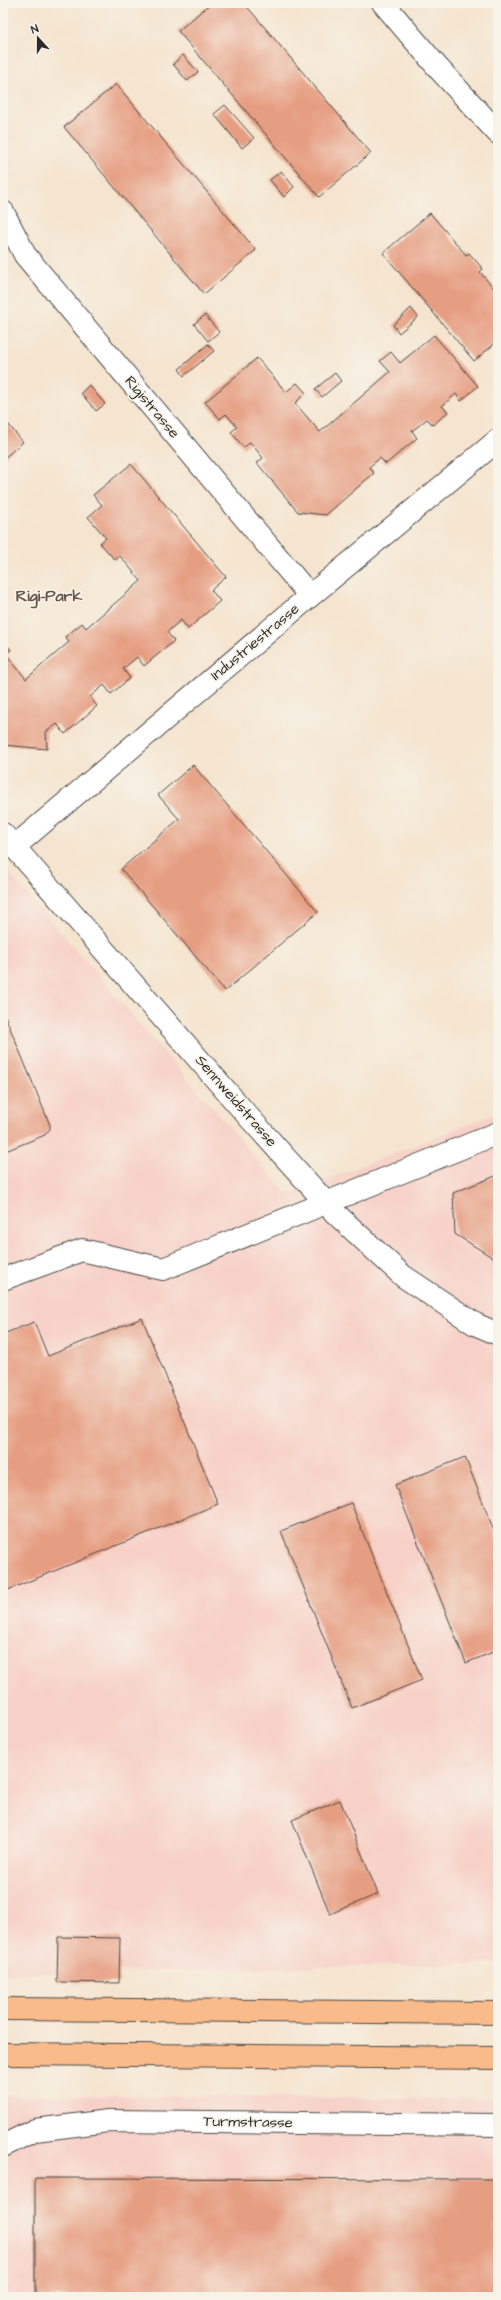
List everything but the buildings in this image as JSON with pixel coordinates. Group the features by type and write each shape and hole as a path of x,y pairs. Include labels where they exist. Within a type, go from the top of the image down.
{"highway":[{"path":"3,2009 498,2013"},
{"path":"3,2054 498,2058"}],"street":[{"path":"383,3 439,69 498,133"},
{"name":"Rigistrasse","path":"3,212 25,255 310,596"},
{"name":"Industriestrasse","path":"9,840 310,596 498,440"},
{"name":"Sennweidstrasse","path":"9,840 247,1114 327,1202 403,1276 475,1324 498,1334"},
{"path":"3,1279 82,1250 163,1269 498,1133"},
{"name":"Turmstrasse","path":"3,2146 35,2130 108,2121 498,2125"}],"shaded area":[{"path":"3,866 288,1195 498,1113 498,1963 3,1974"},
{"path":"3,2095 498,2099 498,2297 3,2297"}],"district":[{"name":"Rigi-Park","path":"49,596"}]}
